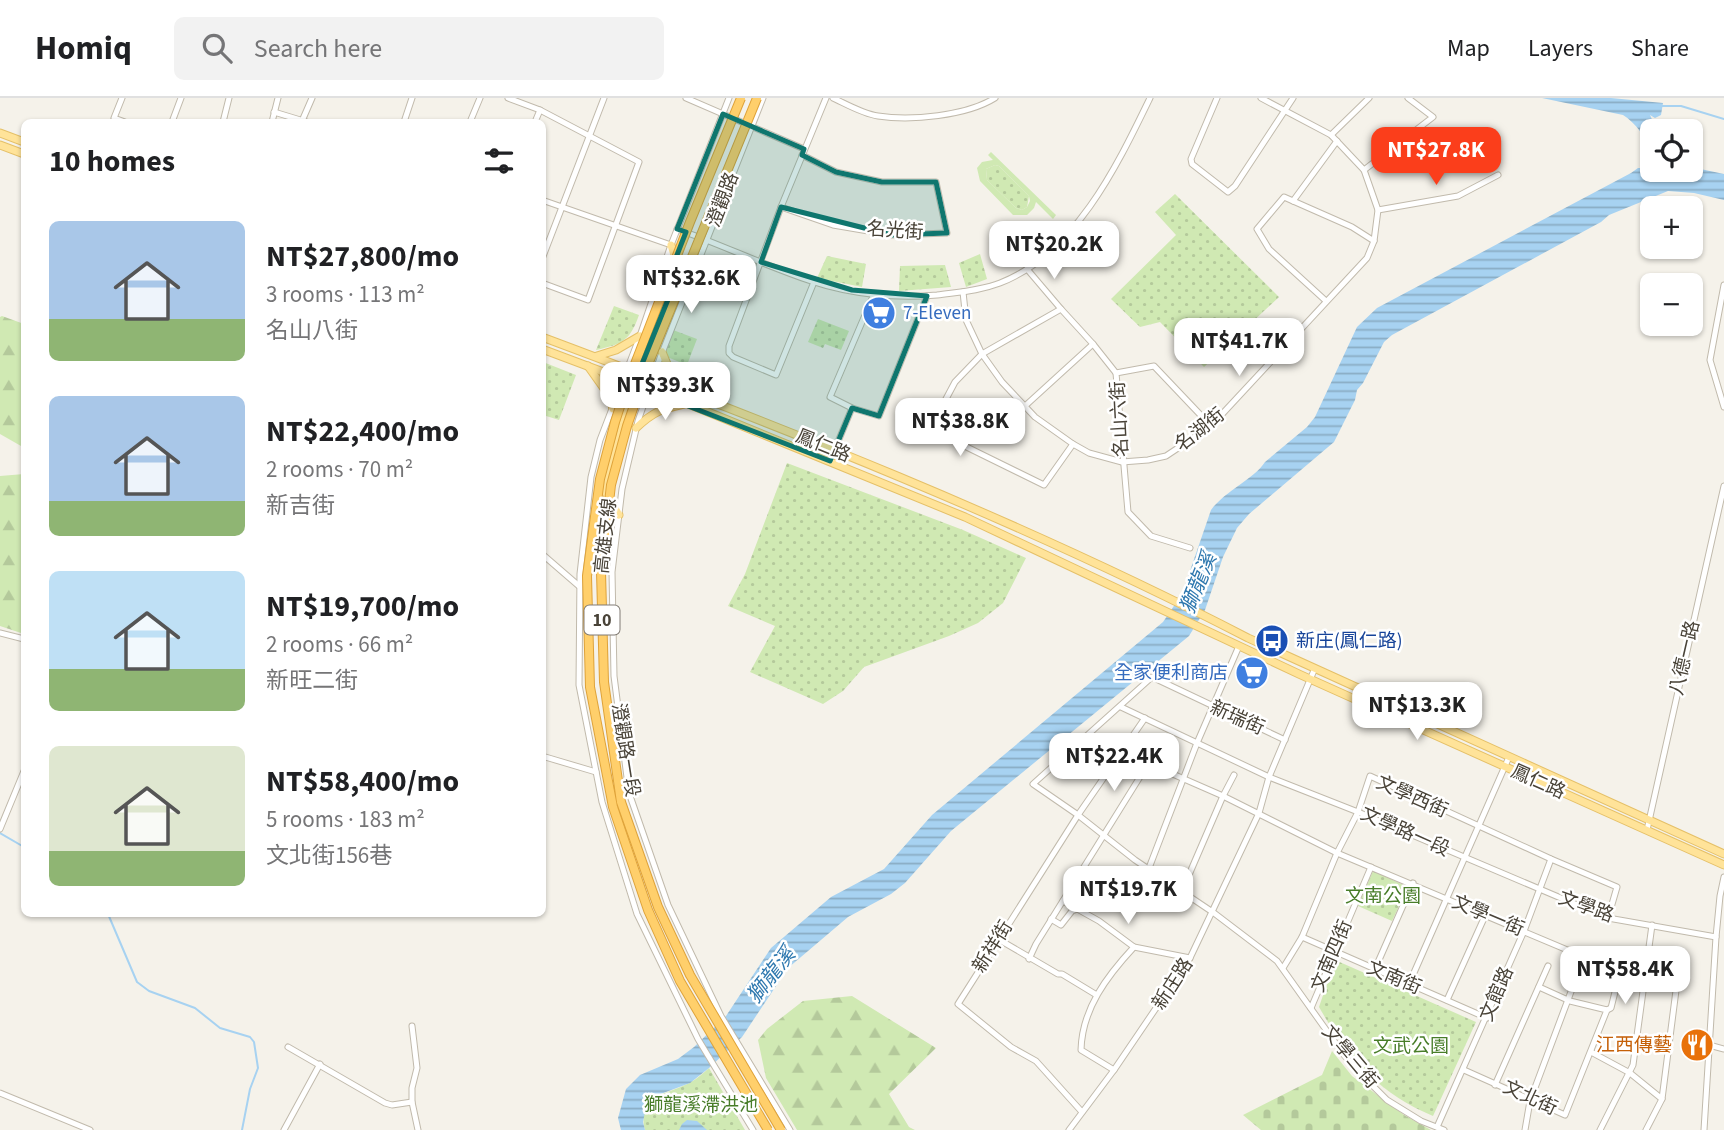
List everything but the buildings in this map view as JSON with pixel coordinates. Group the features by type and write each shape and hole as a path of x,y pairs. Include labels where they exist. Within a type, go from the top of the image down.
{"highway":[{"name":"高雄支線","path":"741,98 690,222 615,422 600,479 587,576 590,687 613,807 648,910 680,981 768,1130"},
{"name":"高雄支線","path":"757,98 649,362 611,485 601,572 603,670 621,802 658,907 690,975 781,1130"}],"main road":[{"path":"0,133 21,141"},
{"path":"0,145 21,153"},
{"path":"619,515 605,491 636,385 633,372 678,272 671,245"},
{"path":"596,357 616,350 640,335"},
{"name":"鳳仁路","path":"546,338 835,451 966,506 1724,854"},
{"name":"鳳仁路","path":"546,350 830,461 965,517 1310,679 1724,865"},
{"path":"662,352 672,376 691,395"},
{"path":"588,366 610,397 613,409"},
{"path":"636,428 661,409 686,404"}],"street":[{"path":"117,119 114,118 122,98"},
{"path":"173,119 181,98"},
{"path":"224,119 229,98"},
{"path":"273,119 278,98"},
{"path":"305,119 312,98"},
{"path":"405,119 412,98"},
{"path":"471,119 480,98"},
{"path":"508,98 540,110 639,162 588,300 546,284"},
{"path":"546,249 604,98"},
{"path":"686,98 803,152"},
{"name":"澄觀路","path":"623,380 633,372 640,335 671,245 729,98"},
{"name":"澄觀路","path":"651,380 763,98"},
{"path":"814,282 776,375 729,353 729,346 781,207 826,98"},
{"path":"832,98 876,116 913,117 951,112 985,104 995,98"},
{"path":"677,229 814,282 874,294 927,296 963,292 1000,283 1027,269 1069,231 1105,185 1150,98"},
{"path":"1217,98 1191,159 1192,164 1228,192 1235,186 1293,98"},
{"name":"名湖街","path":"963,292 967,320 982,354 1002,382 1035,417 1089,453 1122,462 1166,456 1211,426 1367,258 1374,241 1378,210 1364,170 1331,135 1261,98"},
{"path":"1331,135 1369,98"},
{"path":"1364,170 1433,117 1408,98"},
{"path":"536,119 540,110"},
{"path":"274,112 295,119"},
{"path":"1293,201 1336,141"},
{"name":"名光街","path":"781,207 833,225 892,235 947,233 936,182 882,182 836,172 803,152"},
{"path":"1378,210 1458,196 1498,175"},
{"path":"1326,301 1269,248 1257,229 1284,197 1352,227 1374,241"},
{"path":"546,201 671,245"},
{"path":"1027,269 1116,373"},
{"path":"1724,285 1710,360 1724,407"},
{"path":"874,294 830,397 852,408 879,416 927,296"},
{"path":"1061,309 982,354 955,382 930,429 1044,485 1073,444"},
{"path":"1025,406 1093,344"},
{"name":"名山六街","path":"1190,548 1151,536 1128,512 1116,373 1154,366 1211,426"},
{"name":"澄觀路一段","path":"623,380 600,440 591,477 579,586 579,685 603,802 638,914 698,1039 753,1130"},
{"name":"澄觀路一段","path":"651,380 636,428 622,489 612,572 614,676 629,793 668,905 722,1016 790,1130"},
{"path":"830,461 852,408"},
{"name":"八德一路","path":"1647,830 1724,486"},
{"path":"546,557 579,586"},
{"path":"0,632 21,638"},
{"path":"1149,868 1197,743 1239,646"},
{"name":"新庄路","path":"1069,1130 1191,958 1259,813 1269,777 1315,668"},
{"name":"新瑞街","path":"1121,707 1152,677 1285,740"},
{"path":"1088,737 1121,707"},
{"name":"文學路一段","path":"1121,707 1269,777 1359,811 1540,890"},
{"name":"新祥街","path":"1082,1112 1036,1061 1011,1047 958,1004 1078,814 1145,718"},
{"name":"文學一街","path":"1088,737 1223,796 1337,853 1584,957 1678,975 1662,1099"},
{"name":"文學三街","path":"1088,737 1033,784 1078,814 1102,836 1214,913 1277,961 1343,1055 1387,1100 1421,1121 1441,1129"},
{"path":"1409,984 1509,757"},
{"path":"546,758 596,772"},
{"path":"1029,959 1148,764"},
{"path":"1182,891 1234,775"},
{"name":"文學西街","path":"1283,968 1303,937 1337,853 1359,811 1370,776 1617,887 1608,918"},
{"path":"0,828 21,778"},
{"name":"文館路","path":"1441,1129 1524,931 1551,859"},
{"name":"文南四街","path":"1311,1008 1371,867"},
{"path":"1704,1130 1716,937 1724,877"},
{"path":"1375,969 1413,883"},
{"name":"文學路","path":"1540,890 1608,918 1716,937"},
{"path":"1063,901 1099,921 1134,947 1191,958"},
{"path":"1051,919 1061,925 1072,911 1077,909"},
{"path":"1447,1000 1485,916"},
{"path":"1600,1130 1633,1065 1652,925"},
{"name":"文南街","path":"1303,937 1487,1018"},
{"path":"998,939 1029,959 1062,974 1095,994"},
{"path":"1114,1070 1082,1049 1082,1039 1095,994 1134,947"},
{"path":"1525,1130 1530,1101 1570,1001 1584,957"},
{"name":"文北街","path":"1548,965 1495,1085 1565,1115 1607,1010 1611,1007 1617,984"},
{"path":"1539,987 1570,1001 1607,1010"},
{"path":"412,1026 416,1068 412,1102 418,1130"},
{"path":"1709,1045 1724,1049"},
{"path":"288,1047 385,1103 392,1105 412,1102"},
{"path":"1591,1052 1630,1073 1662,1099 1646,1130"},
{"path":"284,1130 320,1064"},
{"path":"1464,1070 1495,1085"},
{"path":"0,1093 90,1130"}],"highlighted area":[{"path":"723,114 804,149 802,155 836,172 882,182 936,182 947,233 892,235 781,207 761,262 852,290 927,296 879,416 852,408 830,461 647,390 651,380 638,374 679,272 675,260 686,232 677,229"}],"green space":[{"path":"991,152 1056,215 1053,219 1036,202 1027,215 1013,215 980,181 977,168 982,162 993,160 988,155","holes":["999,166 1029,196 1027,207 1022,210 1016,208 987,180 986,169"]},
{"path":"995,165 1029,196 1027,207 1022,210 1016,208 987,180 986,169"},
{"path":"1175,194 1279,297 1204,367 1160,322 1140,327 1111,299 1176,235 1155,212"},
{"path":"980,254 987,279 966,287 959,263"},
{"path":"827,256 866,264 862,287 817,278"},
{"path":"945,265 951,287 899,291 900,266"},
{"path":"614,306 639,315 636,324 624,340 596,350"},
{"path":"0,317 21,323 21,446 0,434"},
{"path":"818,319 849,331 841,350 825,344 823,348 808,342"},
{"path":"673,330 697,339 687,365 667,357 665,353"},
{"path":"546,363 576,375 559,420 546,416"},
{"path":"787,463 963,530 1026,558 1003,603 978,623 864,667 843,691 823,704 750,672 775,626 728,606 745,574"},
{"path":"21,474 21,633 0,626 0,476"},
{"name":"文南公園","path":"1373,871 1408,887 1392,921 1358,906"},
{"name":"文武公園","path":"1335,960 1476,1022 1433,1116 1380,1085 1353,1058 1330,1025 1319,1007"},
{"path":"852,996 936,1048 889,1094 909,1127 915,1130 797,1130 766,1078 758,1040 767,1029 803,1001"},
{"path":"1332,1051 1352,1076 1404,1115 1431,1130 1261,1130 1243,1115 1322,1075"},
{"name":"獅龍溪滯洪池","path":"709,1068 745,1130 645,1130 644,1118 650,1102 693,1081"}],"water":[{"name":"獅龍溪","path":"1542,98 1611,98 1663,103 1661,115 1655,118 1650,115 1652,119 1640,119 1640,132 1623,115"},
{"name":"獅龍溪","path":"1638,168 1640,182 1703,182 1703,170 1724,174 1724,200 1694,193 1668,191 1656,196 1640,196 1640,202 1609,215 1601,222 1392,335 1384,342 1357,390 1355,400 1334,442 1249,514 1237,528 1223,557 1205,610 1189,636 951,831 905,883 891,894 848,917 788,968 742,1037 690,1083 658,1095 646,1107 643,1122 645,1130 621,1130 618,1118 626,1089 640,1075 678,1059 726,1016 771,948 831,897 884,869 932,815 1163,622 1182,594 1211,510 1307,427 1315,417 1357,327 1377,308"},
{"path":"687,1120 697,1121 707,1130 679,1130"}],"waterway":[{"path":"1661,106 1681,106 1724,119"},
{"path":"0,833 21,845"},
{"path":"109,917 137,982 149,991 195,1008 220,1028 250,1037 254,1042 258,1068 250,1089 242,1130"}],"place":[{"name":"7-Eleven","path":"879,313"},
{"name":"新庄(鳳仁路)","path":"1272,641"},
{"name":"全家便利商店","path":"1252,673"},
{"name":"江西傳藝","path":"1697,1045"}]}
